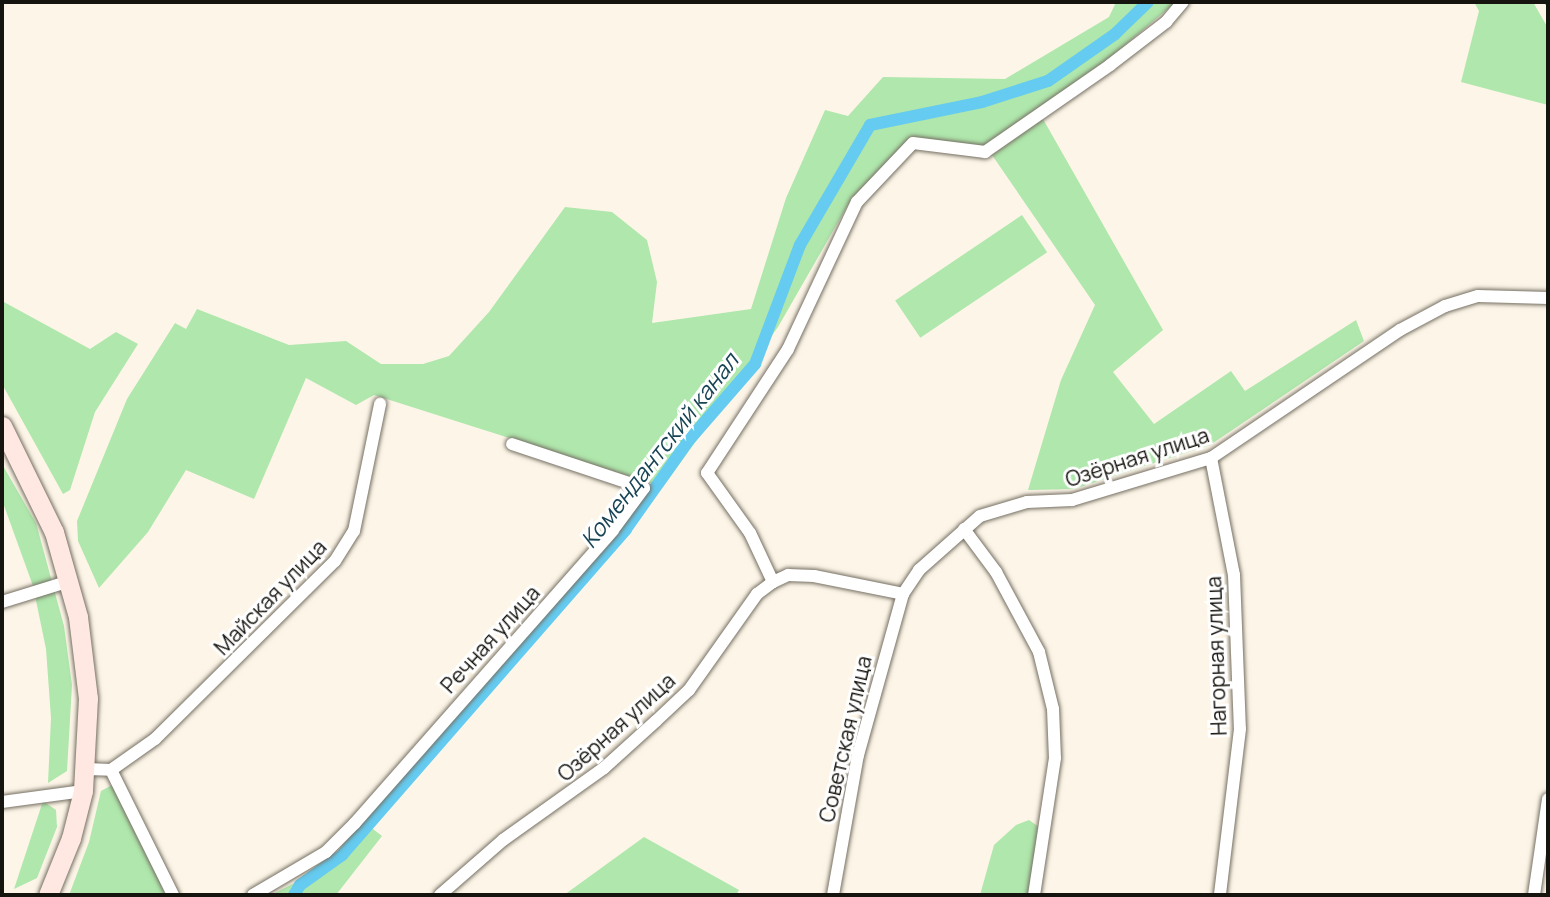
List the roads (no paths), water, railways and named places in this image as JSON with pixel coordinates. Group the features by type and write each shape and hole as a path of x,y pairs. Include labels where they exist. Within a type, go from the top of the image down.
{"main road":[{"path":"2,426 54,532 70,581 88,698 83,792 71,838 48,895"}],"street":[{"path":"903,594 814,576 788,575 773,582 750,533 707,473 789,349 857,202 913,143 985,152 1110,65 1166,22 1183,2"},
{"name":"Озёрная улица","path":"903,594 919,570 980,516 1027,502 1072,500 1211,458 1400,330 1445,306 1478,296 1548,298"},
{"name":"Майская улица","path":"111,770 155,739 335,561 354,531 380,404"},
{"name":"Речная улица","path":"253,895 326,852 355,823 613,530 644,488 512,444"},
{"name":"Нагорная улица","path":"1211,458 1234,575 1240,729 1220,895"},
{"path":"964,529 996,572 1039,652 1053,709 1055,758 1034,895"},
{"path":"2,602 70,581"},
{"name":"Озёрная улица","path":"440,895 503,840 604,768 656,721 688,690 757,594 773,582"},
{"name":"Советская улица","path":"833,895 858,755 903,594"},
{"path":"86,769 111,770 173,895"},
{"path":"2,802 58,791 83,792"},
{"path":"1534,895 1548,799"}],"waterway":[{"name":"Комендантский канал","path":"294,895 300,885 342,855 626,529 689,440 755,364 800,245 870,125 982,102 1048,81 1115,34 1148,2"}]}
